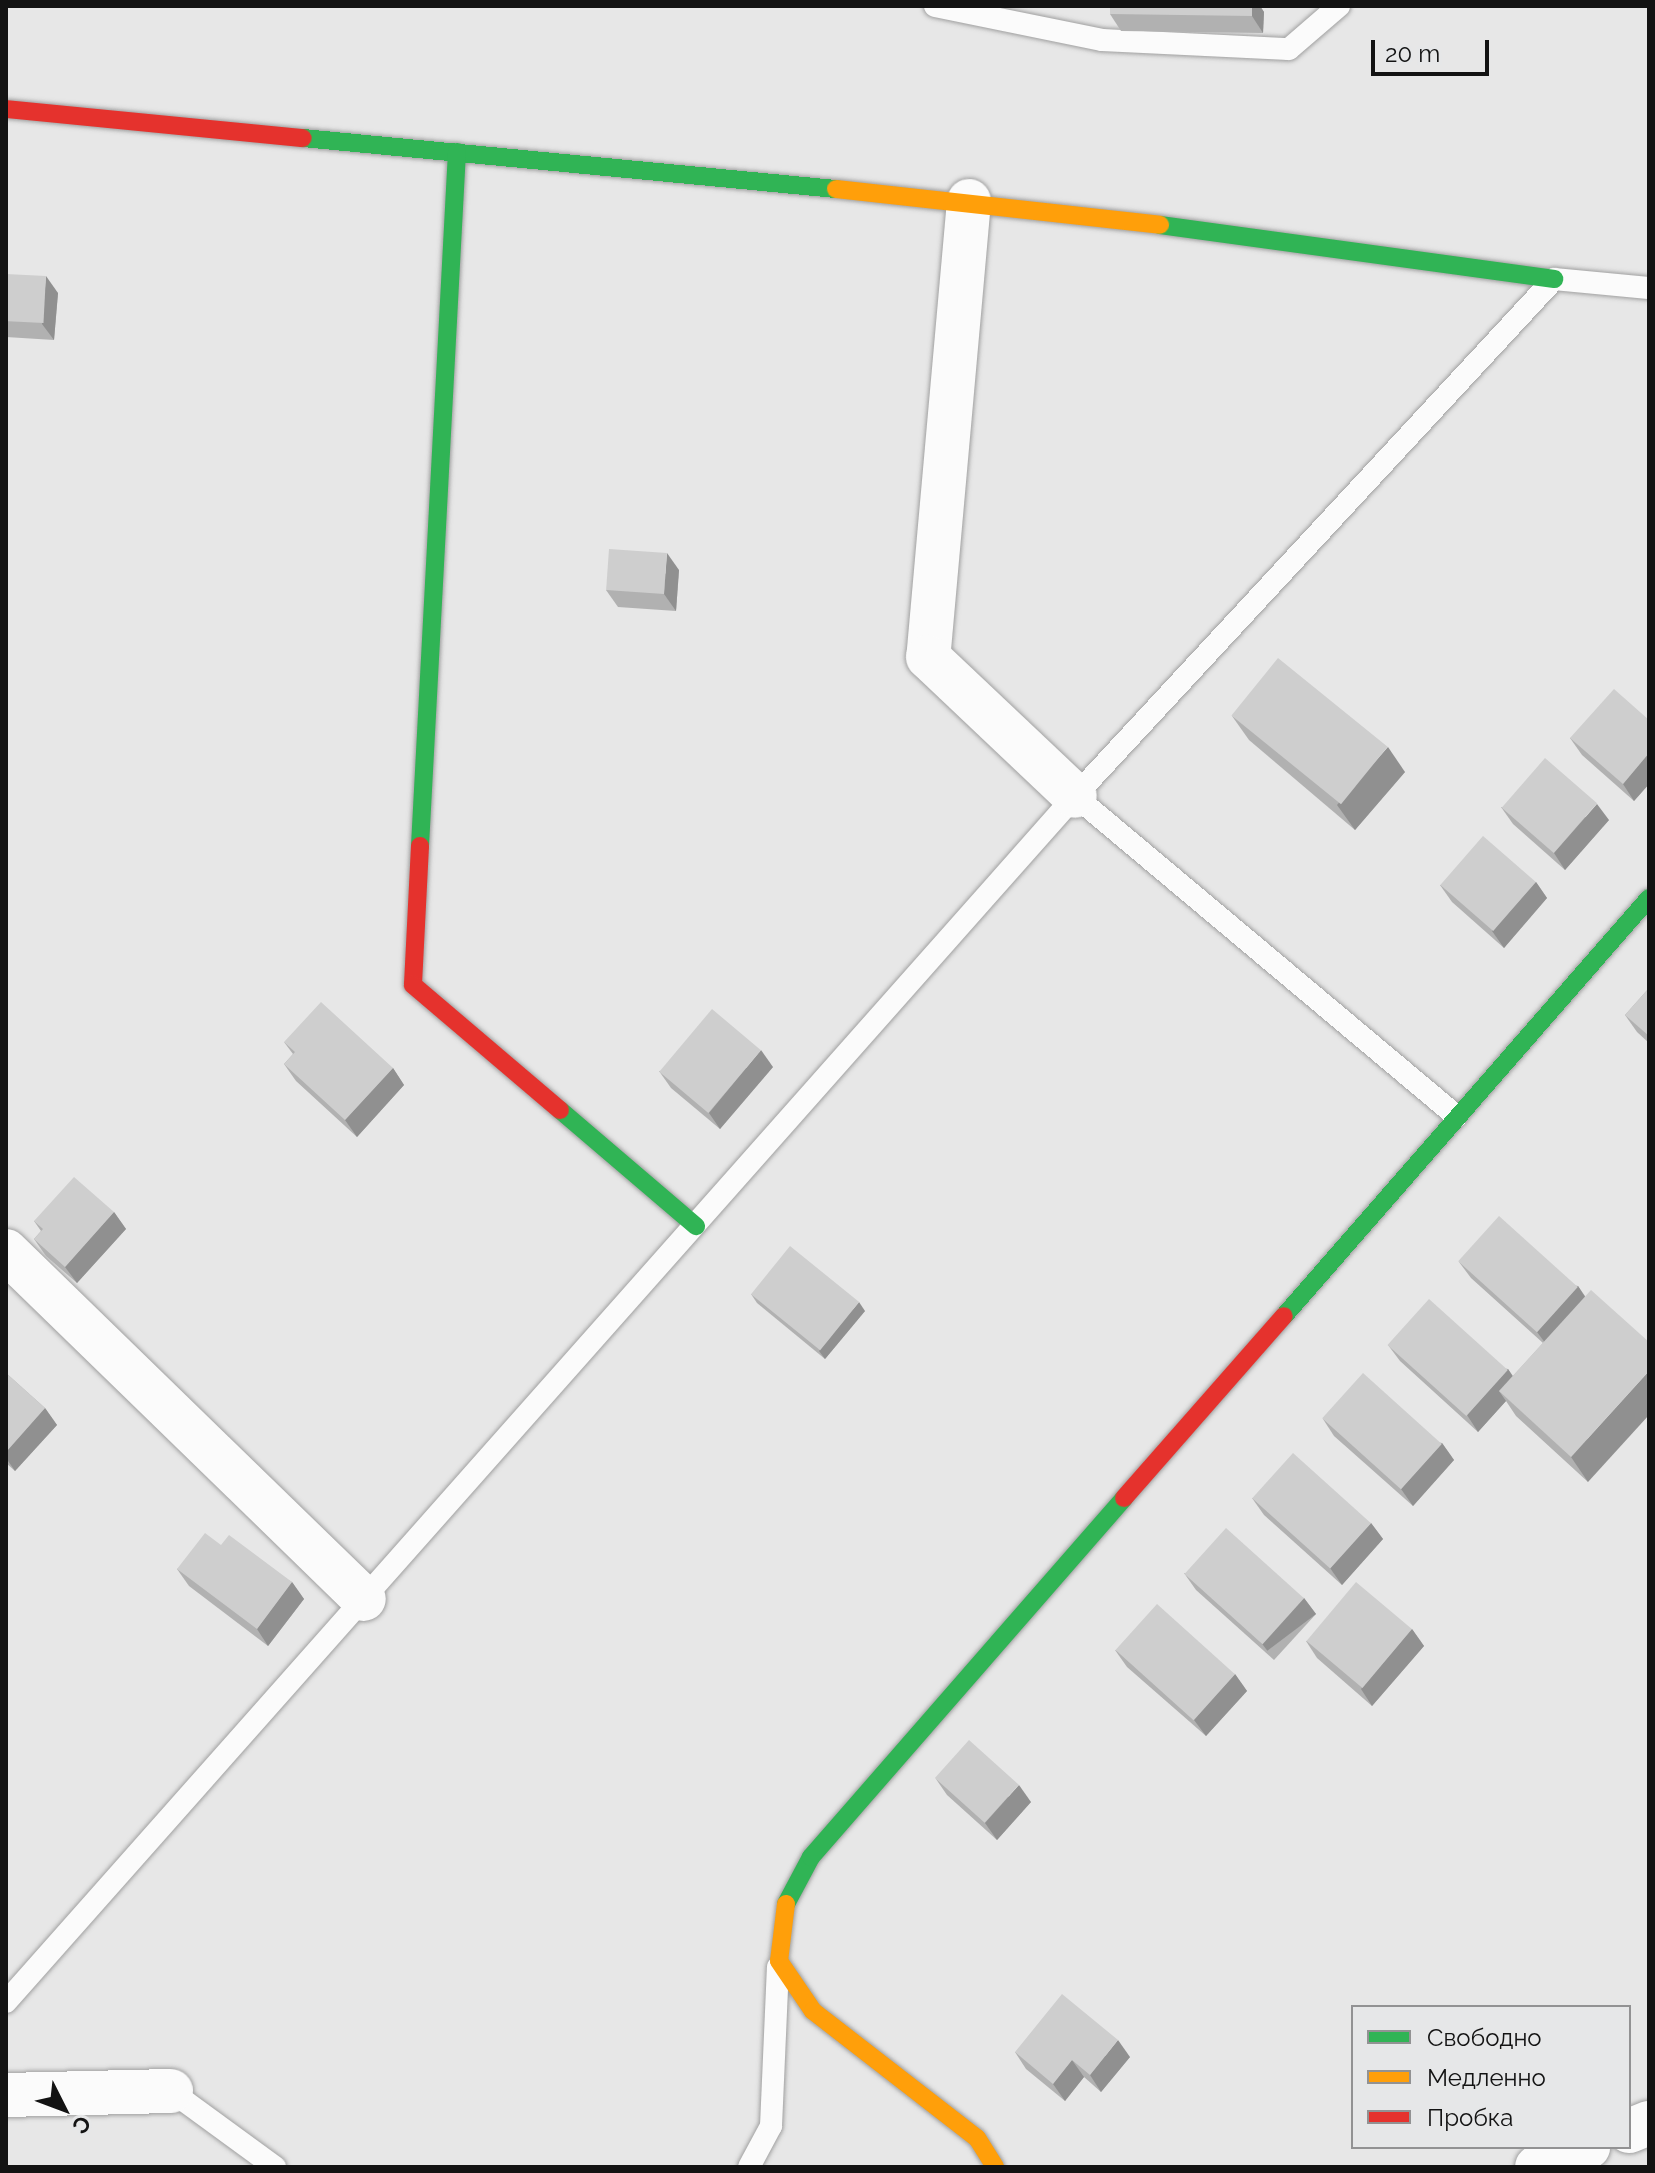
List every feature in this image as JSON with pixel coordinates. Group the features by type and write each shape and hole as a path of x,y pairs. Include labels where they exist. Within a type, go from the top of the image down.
{"street":[{"path":"6,109 969,201 1554,279"},
{"path":"457,152 413,985 696,1226"},
{"path":"969,201 928,657 1075,796"},
{"path":"995,2167 977,2138 813,2011 779,1961 779,1917 811,1857 1649,898"},
{"path":"6,1251 364,1599"},
{"path":"6,2095 171,2091"},
{"path":"1537,2167 1583,2149"}],"lane":[{"path":"935,6 1102,40 1289,49 1339,6"},
{"path":"6,2002 1075,796 1554,279 1649,288"},
{"path":"1075,796 1457,1116"},
{"path":"749,2167 771,2126 779,1961"},
{"path":"171,2091 275,2167"}],"building":[{"path":"1110,6 1252,6 1252,16 1110,14"},
{"path":"6,274 46,276 43,323 6,321"},
{"path":"609,549 667,553 664,594 606,590"},
{"path":"1278,658 1388,747 1341,804 1231,716"},
{"path":"1614,689 1649,720 1649,753 1623,784 1570,738"},
{"path":"1545,758 1597,803 1554,853 1502,808"},
{"path":"1483,836 1536,882 1493,931 1440,885"},
{"path":"1649,988 1649,1036 1625,1015"},
{"path":"321,1002 393,1068 345,1120 284,1064 295,1052 284,1042"},
{"path":"712,1009 761,1050 708,1113 659,1072"},
{"path":"74,1177 114,1212 65,1267 34,1239 43,1229 34,1221"},
{"path":"1499,1216 1578,1287 1537,1332 1458,1261"},
{"path":"790,1246 859,1302 820,1350 751,1294"},
{"path":"1591,1290 1649,1342 1649,1371 1571,1457 1499,1391"},
{"path":"1429,1299 1508,1370 1466,1416 1388,1345"},
{"path":"6,1373 45,1408 6,1452"},
{"path":"1363,1373 1442,1444 1401,1489 1322,1418"},
{"path":"1293,1453 1371,1523 1330,1569 1252,1498"},
{"path":"1226,1528 1304,1598 1263,1644 1185,1574"},
{"path":"205,1533 221,1545 229,1535 292,1582 257,1629 177,1569"},
{"path":"1356,1582 1412,1629 1362,1688 1307,1641"},
{"path":"1157,1604 1235,1674 1194,1720 1116,1650"},
{"path":"969,1740 1019,1785 985,1823 935,1778"},
{"path":"1062,1994 1118,2040 1090,2075 1072,2060 1053,2084 1015,2052"}],"traffic: fast":[{"path":"303,138 836,189"},
{"path":"420,846 457,152"},
{"path":"1160,225 1554,279"},
{"path":"1284,1316 1649,898"},
{"path":"560,1110 696,1226"},
{"path":"786,1904 811,1857 1124,1498"}],"traffic: slow":[{"path":"836,189 1160,225"},
{"path":"786,1904 779,1961 813,2011 977,2138 995,2167"}],"traffic: jam":[{"path":"6,109 303,138"},
{"path":"420,846 413,985 560,1110"},
{"path":"1124,1498 1284,1316"}]}
